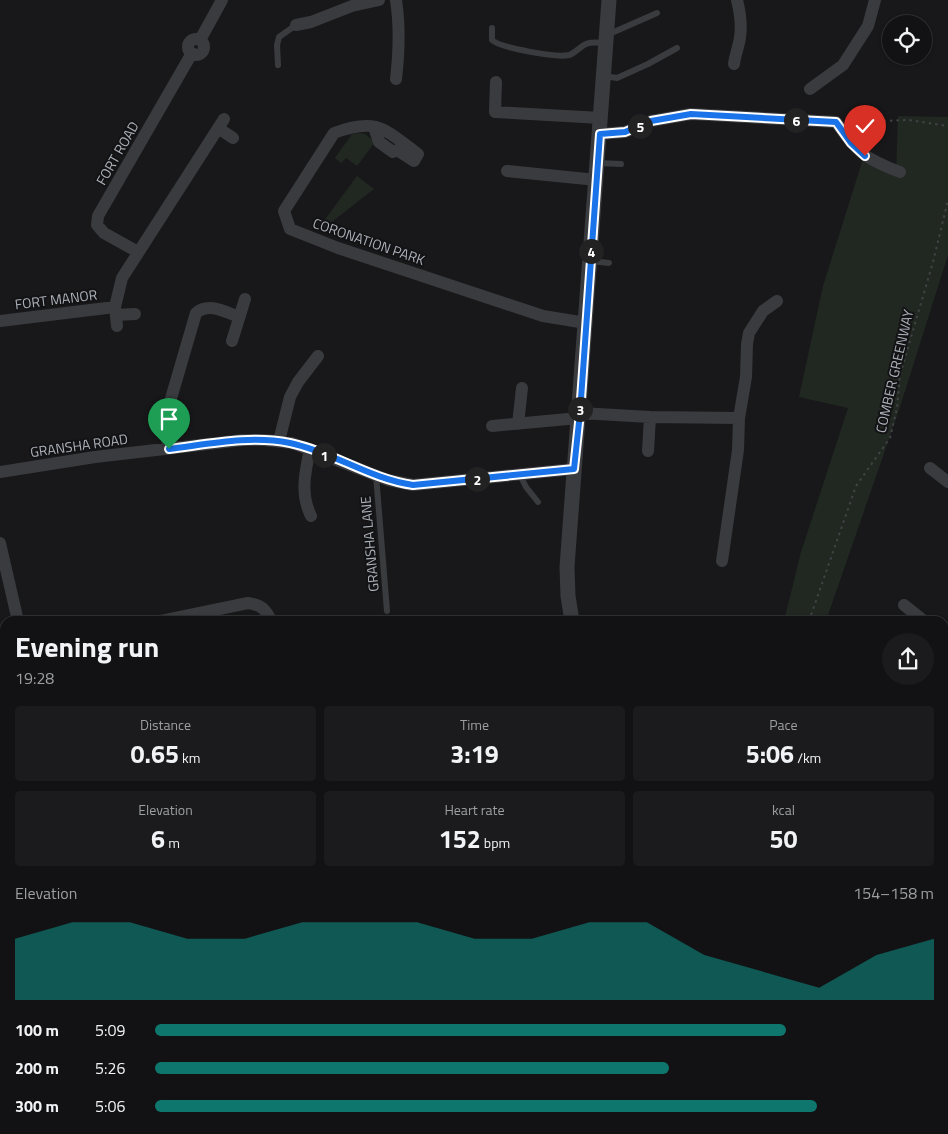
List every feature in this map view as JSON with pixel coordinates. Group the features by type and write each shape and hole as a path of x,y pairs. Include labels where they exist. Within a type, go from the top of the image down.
{"street":[{"name":"FORT ROAD","path":"138,252 104,233 97,225 98,216 192,54 188,44 194,39 200,40 222,0"},
{"path":"296,25 311,22 352,6 379,0"},
{"path":"396,0 398,60 396,79"},
{"path":"571,616 567,567 609,0"},
{"path":"734,64 735,51 740,39 741,29 738,0"},
{"path":"810,89 843,65 868,26 875,0"},
{"path":"496,82 495,112 601,118"},
{"path":"600,134 625,132 651,121 691,114 836,122 851,143 865,156 900,172"},
{"path":"135,314 116,316 122,278 221,123 233,138"},
{"name":"CORONATION PARK","path":"374,127 366,125 348,128 334,134 284,211 290,229 338,248 543,316 586,323"},
{"path":"507,171 596,180"},
{"path":"232,341 245,299"},
{"path":"722,561 738,450 739,418 746,376 749,334 763,311 776,301"},
{"path":"169,449 165,419 196,313 202,308 209,307 239,318"},
{"name":"FORT MANOR","path":"0,322 116,316"},
{"path":"279,442 290,396 318,356"},
{"path":"518,424 522,388"},
{"path":"492,426 579,415 739,418"},
{"path":"648,451 650,417"},
{"name":"GRANSHA ROAD","path":"0,472 95,457 243,440 279,442 310,449 398,483 413,485 574,469"},
{"path":"310,449 305,475 304,495 311,516"},
{"path":"930,468 948,482"},
{"path":"0,543 3,575 16,616"},
{"path":"185,616 248,603 259,605 267,611 270,616"},
{"path":"904,605 918,616"}],"lane":[{"path":"492,28 492,40 496,44 517,50 569,55 587,43 606,40 656,13"},
{"path":"278,65 277,46 279,37 296,25"},
{"path":"604,76 617,78 677,48"},
{"path":"598,163 621,164"},
{"path":"591,261 609,262"},
{"name":"GRANSHA LANE","path":"376,475 388,611"},
{"path":"520,475 526,487 538,502"}],"path":[{"path":"836,122 909,120 948,126"},
{"name":"COMBER GREENWAY","path":"811,616 856,486 890,438 897,408 900,376 933,262 948,200"}],"shaded area":[{"path":"898,116 948,117 948,255 899,410 828,616 785,616 801,552 848,408 799,397 823,286 863,159 896,175"},
{"path":"352,134 365,134 375,142 357,166 346,158 341,163 335,158"},
{"path":"357,176 374,189 324,228 320,226"}],"route":[{"path":"169,449 243,440 292,443 388,480 413,485 574,469 580,413 600,134 625,132 651,121 691,114 836,122 851,143 865,156"}]}
